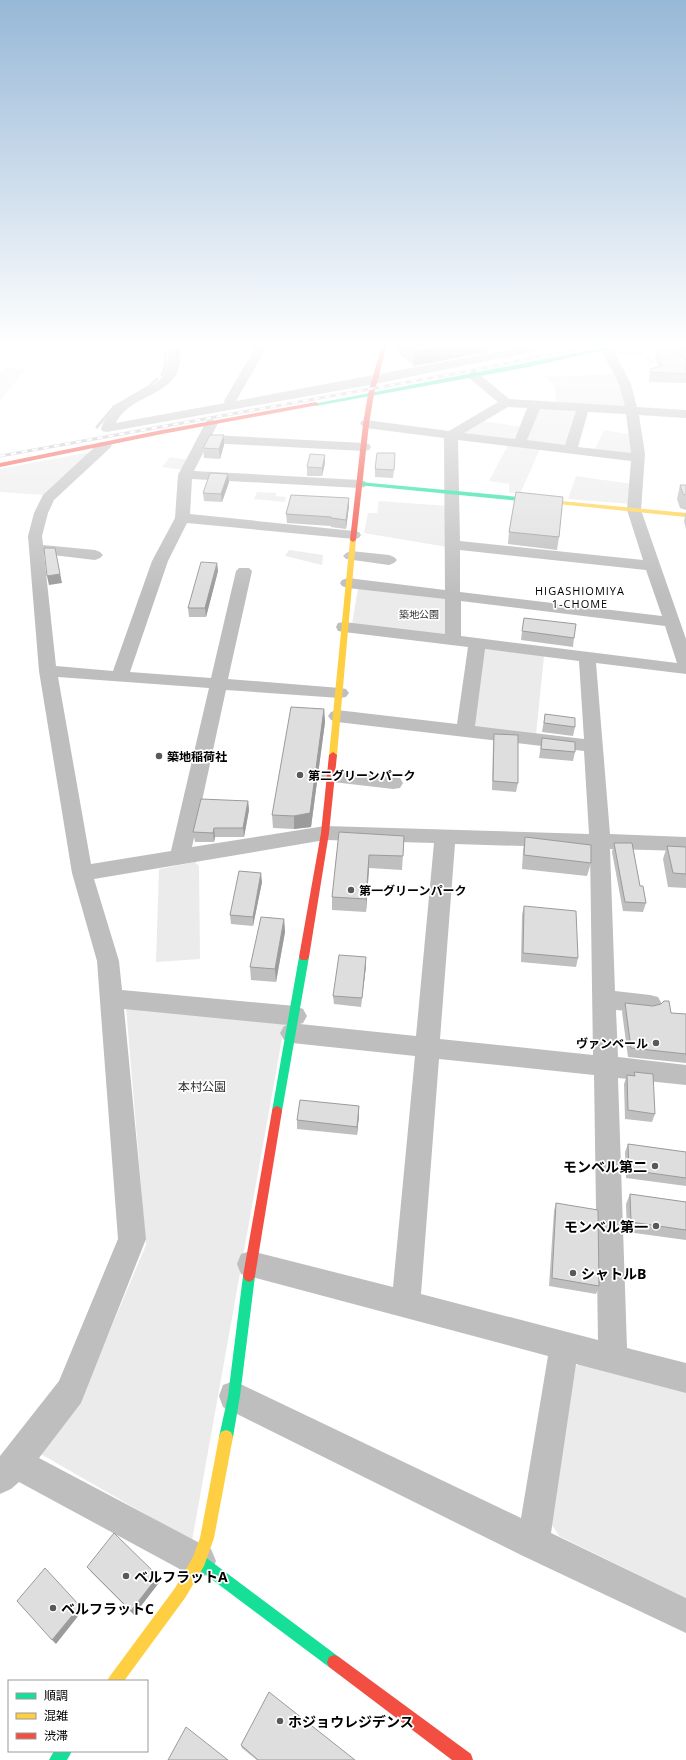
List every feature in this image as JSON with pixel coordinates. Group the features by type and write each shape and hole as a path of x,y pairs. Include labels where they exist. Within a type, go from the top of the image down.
{"street":[{"path":"0,465 177,430"},
{"path":"120,676 160,561 182,518 185,475 208,430"},
{"path":"116,1680 180,1593 199,1561 207,1538 234,1396 251,1264 325,832 340,693 348,583 365,430"},
{"path":"413,430 638,458"},
{"path":"451,435 459,430"},
{"path":"519,444 525,430"},
{"path":"570,450 576,430"},
{"path":"634,430 638,458 634,510 686,664"},
{"path":"451,435 454,596 453,641"},
{"path":"204,439 364,446"},
{"path":"105,445 48,498 41,513 35,536 48,670 82,873 108,961 132,1239 70,1392 8,1470 199,1561 464,1760"},
{"path":"185,475 360,484 686,515"},
{"path":"182,518 354,535"},
{"path":"452,545 653,566"},
{"path":"37,548 95,555"},
{"path":"352,556 389,560"},
{"path":"180,857 244,571"},
{"path":"348,583 672,622"},
{"path":"344,627 686,669"},
{"path":"465,731 477,644"},
{"path":"587,657 600,841 613,1358"},
{"path":"48,670 340,693"},
{"path":"337,716 593,746"},
{"path":"331,776 392,783"},
{"path":"82,873 325,832 686,844"},
{"path":"406,1304 445,836"},
{"path":"111,998 293,1025 427,1047 606,1068 686,1075"},
{"path":"604,999 650,1004"},
{"path":"251,1264 686,1378"},
{"path":"534,1543 564,1346"},
{"path":"234,1396 686,1616"}],"green space":[{"path":"469,430 522,430 517,441 464,433"},
{"path":"530,430 572,430 566,447 525,442"},
{"path":"604,430 633,435 634,455 594,451"},
{"path":"508,445 540,449 520,494 509,493 509,484 489,481"},
{"path":"95,451 45,495 0,492 0,469"},
{"path":"170,457 189,460 183,470 162,467"},
{"path":"576,476 632,484 631,504 568,499"},
{"path":"257,492 276,493 276,496 286,497 285,502 254,499"},
{"path":"379,501 448,506 447,547 364,533 368,513 377,513"},
{"path":"289,550 323,555 322,565 285,556"},
{"name":"築地公園","path":"358,588 446,598 447,637 352,624"},
{"path":"484,649 544,656 536,735 470,727"},
{"path":"195,862 199,866 200,959 156,962 159,869"},
{"name":"本村公園","path":"126,1007 285,1022 192,1541 39,1453 84,1392 146,1245"},
{"path":"584,1361 686,1388 686,1598 559,1536 552,1525 574,1367"}],"building":[{"path":"210,435 224,435 219,449 203,448"},
{"path":"377,453 395,453 394,470 375,469"},
{"path":"310,454 325,455 322,468 307,467"},
{"path":"210,473 228,474 221,494 203,493"},
{"path":"680,485 686,485 686,495 683,494"},
{"path":"516,492 563,497 559,537 509,532"},
{"path":"291,495 349,498 346,520 331,517 286,514"},
{"path":"44,548 55,548 60,574 47,576"},
{"path":"201,562 217,563 205,608 188,608"},
{"path":"524,618 576,624 574,638 522,631"},
{"name":"第二グリーンパーク","path":"291,707 324,709 310,813 294,816 272,815"},
{"path":"545,714 575,718 575,727 544,723"},
{"path":"494,734 518,735 518,783 493,781"},
{"path":"542,738 575,742 575,752 541,749"},
{"path":"201,799 248,801 243,828 214,828 213,833 193,832"},
{"name":"第一グリーンパーク","path":"339,832 404,836 403,856 369,855 366,899 332,897"},
{"path":"525,837 591,845 591,863 524,855"},
{"path":"614,843 632,843 640,886 643,886 646,903 625,902"},
{"path":"667,846 686,847 686,874 673,873"},
{"path":"239,871 261,873 253,917 230,915"},
{"path":"524,906 576,911 578,958 523,953"},
{"path":"261,917 284,919 275,969 250,967"},
{"path":"339,955 366,957 362,998 333,996"},
{"name":"ヴァンベール","path":"664,1001 669,1001 671,1013 686,1014 686,1054 631,1048 625,1003 653,1006 661,1004"},
{"path":"634,1072 653,1074 655,1114 628,1110 627,1075 635,1076"},
{"path":"300,1100 359,1106 357,1127 297,1120"},
{"name":"モンベル第二","path":"628,1144 686,1152 686,1178 629,1170"},
{"path":"630,1194 686,1202 686,1230 631,1222"},
{"path":"556,1203 598,1210 599,1286 552,1278"},
{"name":"ベルフラットA","path":"114,1533 158,1576 131,1611 87,1567"},
{"name":"ベルフラットC","path":"45,1568 80,1606 52,1640 17,1601"},
{"name":"ホジョウレジデンス","path":"269,1692 355,1760 258,1760 241,1745"},
{"path":"186,1727 228,1760 168,1760"}],"railway":[{"path":"0,456 143,430"}],"traffic: fast":[{"path":"360,484 530,500"},
{"path":"277,1111 304,957"},
{"path":"226,1437 234,1396 249,1276"},
{"path":"199,1561 334,1662"},
{"path":"57,1760 63,1752"}],"traffic: slow":[{"path":"530,500 686,515"},
{"path":"333,755 353,540"},
{"path":"116,1680 180,1593 199,1561 207,1538 226,1437"}],"traffic: jam":[{"path":"0,465 172,430"},
{"path":"353,540 365,430"},
{"path":"304,957 325,833 333,755"},
{"path":"249,1276 277,1111"},
{"path":"334,1662 465,1760"}],"place":[{"name":"築地稲荷社","path":"159,756"},
{"name":"第二グリーンパーク","path":"300,775"},
{"name":"第一グリーンパーク","path":"351,890"},
{"name":"ヴァンベール","path":"656,1043"},
{"name":"モンベル第二","path":"655,1166"},
{"name":"モンベル第一","path":"656,1226"},
{"name":"シャトルB","path":"573,1273"},
{"name":"ベルフラットA","path":"126,1576"},
{"name":"ベルフラットC","path":"53,1608"},
{"name":"ホジョウレジデンス","path":"280,1721"}],"district":[{"name":"HIGASHIOMIYA 1-CHOME","path":"580,596"}]}
